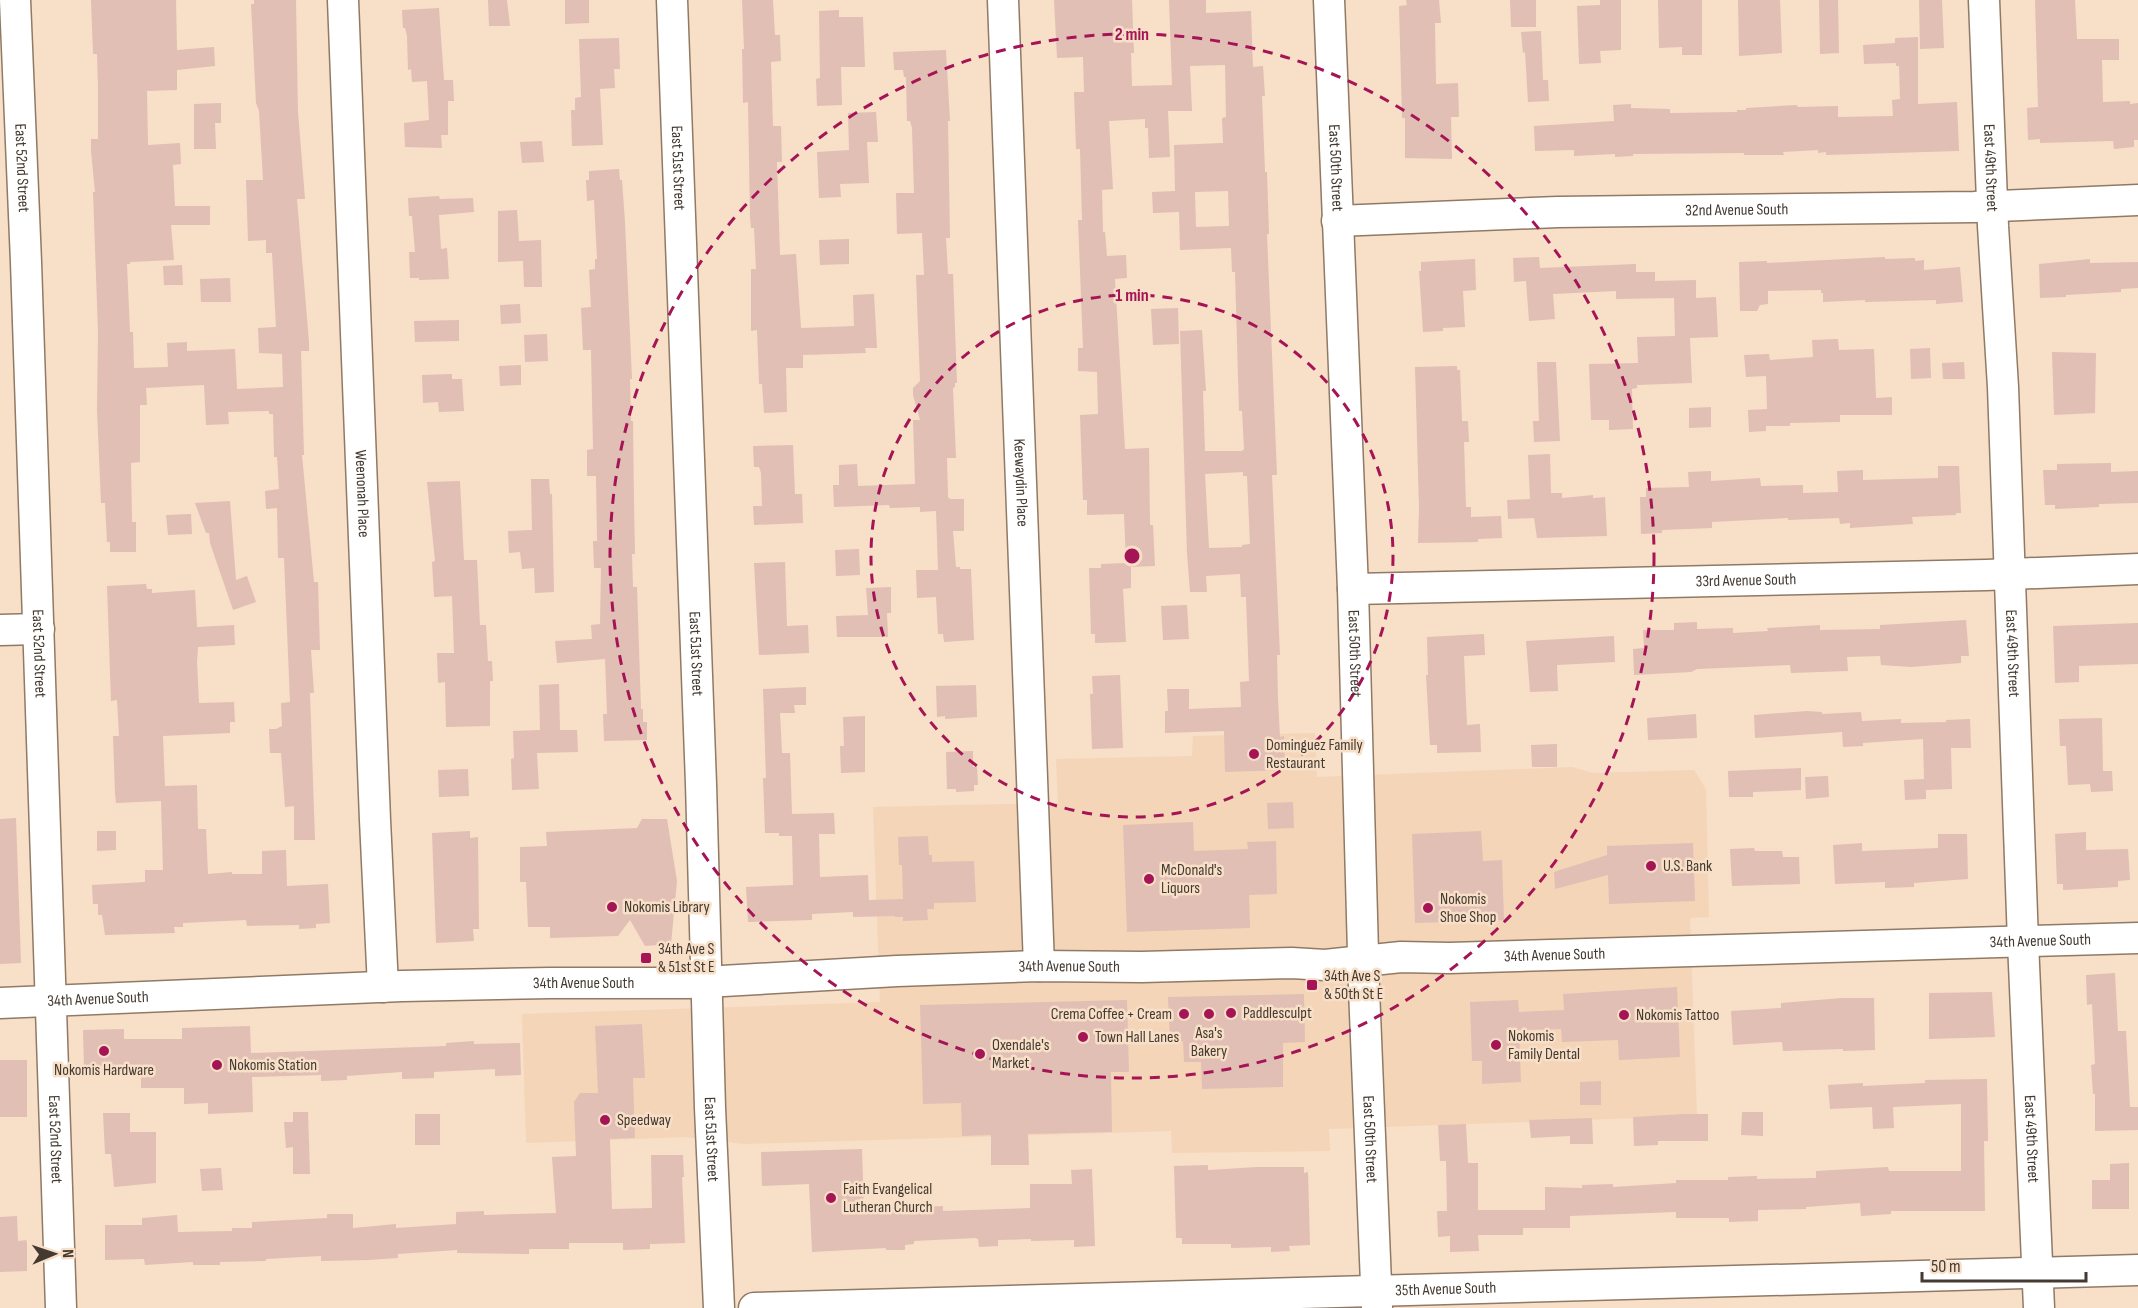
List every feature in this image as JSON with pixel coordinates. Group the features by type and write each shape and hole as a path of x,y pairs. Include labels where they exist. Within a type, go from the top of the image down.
{"street":[{"name":"East 52nd Street","path":"15,0 13,262 39,629 61,1308"},
{"name":"Weenonah Place","path":"343,0 383,987"},
{"name":"East 51st Street","path":"672,0 708,981 710,1108 719,1308"},
{"name":"Keewaydin Place","path":"1003,0 1039,966"},
{"name":"East 50th Street","path":"1329,0 1353,589 1376,1299"},
{"name":"East 49th Street","path":"1984,0 2003,387 2039,1308"},
{"name":"32nd Avenue South","path":"1337,221 1558,212 1994,206 2138,200"},
{"name":"33rd Avenue South","path":"1353,589 2138,569"},
{"path":"0,630 39,629"},
{"name":"34th Avenue South","path":"0,1003 383,987 708,981 1039,966 1142,967 1292,963 1324,965 1401,957 1449,958 2138,938"},
{"name":"35th Avenue South","path":"754,1308 1376,1299 2038,1272 2138,1270"}],"shaded area":[{"path":"1315,733 1317,777 1572,767 1593,773 1694,770 1706,789 1709,917 1690,918 1697,1116 1329,1129 1330,1151 1172,1153 1171,1131 744,1144 686,1137 526,1143 522,1014 880,1002 873,807 1058,803 1056,759 1192,756 1193,736"}],"building":[{"path":"91,0 176,0 177,50 214,47 215,66 177,70 177,90 147,91 148,145 180,143 181,164 173,165 175,206 210,206 210,225 171,225 174,260 127,264 130,332 133,332 134,368 168,367 167,343 187,342 187,351 235,349 237,389 283,387 282,354 259,353 258,328 276,327 272,253 266,253 266,240 248,241 246,180 263,180 251,4 254,4 254,0 296,0 298,112 305,199 297,199 309,342 309,351 301,351 304,455 302,455 314,582 318,582 320,650 311,650 314,693 310,693 315,840 294,840 294,806 285,807 281,753 270,753 269,729 282,726 281,703 290,702 284,558 278,558 277,508 266,509 265,491 279,489 277,457 274,457 273,414 269,414 269,411 228,412 229,424 206,425 204,385 146,388 147,405 140,405 140,462 131,463 132,522 136,522 136,552 110,552 110,542 107,542 105,503 101,503 97,410 98,332 93,192 95,192 91,139 98,139 98,88 97,54 93,54"},
{"path":"488,0 507,0 510,26 489,26"},
{"path":"565,0 589,0 589,23 565,24"},
{"path":"742,0 773,0 775,35 780,35 781,61 771,62 773,126 781,126 782,162 777,162 780,255 796,254 801,328 854,326 853,295 874,294 877,348 865,348 866,353 803,355 803,368 786,368 787,412 764,413 762,384 759,384 757,330 751,331 751,269 756,269 754,228 751,228 750,217 748,102 743,103"},
{"path":"1054,0 1132,0 1134,53 1131,53 1132,86 1172,85 1169,0 1206,0 1206,13 1251,11 1253,67 1263,66 1265,96 1262,96 1265,172 1267,172 1269,234 1267,234 1277,475 1272,475 1280,655 1277,655 1278,699 1280,737 1284,736 1285,770 1225,772 1224,731 1165,733 1165,711 1168,711 1167,689 1189,689 1189,709 1241,707 1240,682 1249,681 1246,597 1241,597 1240,574 1206,576 1207,592 1190,592 1187,553 1180,331 1202,330 1206,391 1203,391 1205,451 1242,451 1244,449 1242,411 1239,411 1235,272 1232,272 1231,248 1180,250 1179,212 1153,213 1152,192 1175,191 1174,145 1223,143 1222,118 1226,117 1225,65 1190,66 1192,111 1168,111 1170,157 1149,158 1148,128 1145,128 1145,119 1109,121 1113,189 1102,190 1103,232 1105,232 1107,256 1126,255 1127,278 1115,279 1125,449 1149,448 1150,525 1153,525 1155,566 1131,567 1131,588 1123,589 1126,642 1095,643 1095,634 1091,634 1089,568 1101,568 1101,564 1126,563 1124,514 1087,515 1087,500 1083,500 1080,415 1098,414 1097,372 1078,371 1078,348 1083,348 1078,220 1082,220 1080,149 1076,149 1074,92 1084,92 1083,57 1057,58","holes":["1228,191 1229,226 1196,227 1195,192","1243,472 1243,476 1247,476 1250,544 1242,545 1242,547 1209,548 1205,474"]},
{"path":"1406,0 1439,0 1441,23 1435,23 1436,84 1458,83 1459,117 1451,117 1452,159 1405,158 1399,6 1407,5"},
{"path":"1510,0 1536,0 1536,27 1511,27"},
{"path":"1600,0 1621,0 1621,50 1600,51 1601,63 1579,64 1577,6 1600,5"},
{"path":"1658,0 1702,0 1702,55 1682,55 1682,47 1659,48"},
{"path":"1738,0 1780,0 1782,53 1739,56"},
{"path":"1819,0 1838,0 1839,53 1820,54"},
{"path":"1919,0 1942,0 1944,48 1920,49"},
{"path":"2035,0 2075,0 2077,39 2119,39 2119,60 2102,60 2103,102 2138,103 2138,140 2134,140 2134,147 2114,149 2113,141 2040,143 2040,139 2028,140 2027,108 2038,107"},
{"path":"439,8 444,80 453,80 454,101 448,101 448,135 441,135 442,148 405,147 404,123 429,120 427,81 412,82 411,69 408,70 407,36 403,28 402,10"},
{"path":"839,10 839,17 863,17 865,67 841,67 842,105 817,106 816,79 820,78 819,11"},
{"path":"1541,31 1543,80 1548,80 1549,101 1528,102 1525,52 1523,53 1521,32"},
{"path":"1918,37 1918,104 1957,102 1959,151 1826,155 1826,152 1818,153 1818,150 1783,152 1784,155 1633,154 1633,156 1615,157 1615,154 1574,156 1574,150 1535,151 1534,126 1614,121 1613,105 1631,104 1631,108 1670,109 1670,113 1737,112 1737,110 1746,110 1746,108 1797,105 1798,107 1838,106 1838,117 1893,116 1892,100 1900,99 1899,66 1896,66 1896,63 1864,64 1863,45 1895,43 1895,38"},
{"path":"619,38 620,69 614,69 615,88 600,89 603,145 572,146 571,110 575,110 575,98 581,97 579,39"},
{"path":"946,50 950,121 948,121 950,238 946,238 948,274 953,274 957,383 953,388 956,458 947,458 948,497 964,499 964,531 953,531 956,567 971,569 974,640 944,642 943,634 938,634 936,597 917,598 916,570 938,570 936,511 920,512 920,507 890,508 889,505 834,507 833,485 839,485 839,465 857,464 858,486 915,484 913,420 920,420 913,395 913,388 920,381 916,275 924,275 922,233 897,234 896,193 914,193 912,128 910,121 907,121 906,77 904,77 903,70 894,70 893,52"},
{"path":"221,103 221,123 215,123 216,149 194,149 194,104"},
{"path":"876,112 878,142 867,142 869,183 840,184 841,197 819,198 817,152 849,150 848,113"},
{"path":"542,141 544,162 522,163 520,142"},
{"path":"619,169 625,222 632,379 630,379 635,554 632,554 633,587 637,587 641,709 643,709 643,722 647,722 647,740 604,741 603,714 607,714 605,659 557,663 555,641 592,639 591,625 600,624 601,568 594,568 593,541 597,541 596,476 587,476 587,450 593,449 591,350 583,350 581,308 591,307 589,270 595,269 595,259 597,259 594,200 587,201 586,180 589,180 589,171"},
{"path":"439,196 440,199 473,198 474,212 439,215 441,249 447,248 449,279 410,278 409,252 415,252 408,198"},
{"path":"517,210 519,241 541,240 542,287 524,287 523,261 498,262 498,211"},
{"path":"849,239 849,264 820,265 819,240"},
{"path":"1539,257 1540,268 1636,264 1636,272 1655,272 1655,281 1696,280 1696,298 1716,297 1718,337 1690,338 1692,383 1637,385 1637,388 1632,389 1633,429 1609,430 1609,420 1591,420 1589,364 1638,363 1637,337 1675,336 1674,298 1616,299 1616,291 1553,294 1555,319 1529,321 1526,281 1514,282 1513,258"},
{"path":"1885,257 1885,259 1924,260 1924,270 1960,267 1963,302 1936,304 1936,300 1865,302 1865,300 1823,302 1821,290 1768,291 1768,304 1760,305 1757,311 1740,311 1739,262 1767,261 1767,263"},
{"path":"1475,259 1476,290 1463,291 1465,327 1423,332 1419,271 1421,271 1421,262"},
{"path":"2090,259 2090,263 2138,262 2138,288 2121,289 2121,292 2040,298 2039,264"},
{"path":"182,265 183,285 164,285 163,266"},
{"path":"230,278 231,302 201,302 200,279"},
{"path":"520,304 521,323 501,324 500,305"},
{"path":"1178,308 1179,344 1153,345 1151,309"},
{"path":"459,320 459,341 415,342 414,321"},
{"path":"547,334 548,361 525,362 524,335"},
{"path":"1838,339 1839,350 1874,349 1876,398 1892,397 1892,415 1840,415 1840,422 1790,423 1790,426 1766,426 1766,431 1749,432 1748,410 1767,409 1766,376 1746,377 1744,355 1769,354 1770,360 1813,357 1812,340"},
{"path":"1930,348 1931,378 1911,379 1910,349"},
{"path":"2052,352 2096,353 2095,413 2054,415"},
{"path":"1537,362 1556,362 1560,441 1534,442 1533,421 1539,421"},
{"path":"1964,362 1965,379 1943,379 1942,363"},
{"path":"521,365 521,385 500,386 499,366"},
{"path":"1457,366 1457,370 1460,370 1462,421 1468,421 1469,442 1464,442 1466,507 1471,507 1471,517 1501,516 1502,538 1478,539 1478,542 1418,543 1415,367"},
{"path":"452,374 452,379 462,379 464,411 439,412 438,402 423,403 422,375"},
{"path":"1711,407 1711,427 1689,428 1689,408"},
{"path":"793,445 795,494 802,494 803,523 754,525 753,506 762,506 761,473 759,467 754,467 753,446"},
{"path":"1550,454 1551,493 1562,493 1562,498 1593,495 1593,498 1605,497 1607,536 1537,538 1534,518 1508,519 1507,500 1530,499 1528,455"},
{"path":"2111,463 2111,472 2138,471 2138,503 2099,504 2099,507 2055,509 2055,505 2045,505 2043,470 2057,470 2057,464"},
{"path":"1938,466 1959,466 1961,513 1912,517 1913,524 1850,528 1850,523 1840,524 1839,518 1788,520 1788,518 1712,522 1712,528 1662,530 1662,533 1641,534 1640,497 1646,497 1646,488 1689,487 1688,472 1711,471 1711,481 1760,478 1761,486 1803,485 1803,493 1838,492 1837,471 1863,470 1863,480 1938,478"},
{"path":"531,479 549,479 550,494 552,494 554,592 535,593 534,568 522,569 520,552 509,553 508,531 532,530"},
{"path":"460,481 464,560 477,560 480,625 486,625 488,661 492,661 490,726 446,727 445,682 438,683 437,653 454,653 452,596 434,597 432,562 435,561 427,482"},
{"path":"230,501 236,580 247,576 256,602 233,610 210,543 209,533 206,533 195,503"},
{"path":"191,514 192,534 168,535 166,515"},
{"path":"859,549 860,575 836,576 835,550"},
{"path":"785,562 787,626 808,625 809,653 759,655 754,563"},
{"path":"146,584 147,589 152,589 152,593 195,590 197,627 234,625 235,645 198,647 197,662 199,703 234,702 235,722 230,722 230,733 163,736 165,786 197,785 198,829 206,829 208,874 232,872 232,874 262,874 262,851 286,850 287,886 328,884 330,923 316,924 316,928 299,929 299,925 247,926 246,920 183,923 183,927 174,927 175,933 105,935 102,915 98,915 98,904 93,904 92,885 145,882 145,870 163,870 161,801 116,803 115,793 113,736 119,736 117,700 111,701 107,586"},
{"path":"891,587 891,613 887,613 888,637 837,637 836,616 868,615 866,588"},
{"path":"1187,605 1189,639 1163,640 1161,606"},
{"path":"1966,620 1969,656 1961,656 1961,663 1911,667 1881,665 1880,656 1847,657 1848,671 1791,673 1790,665 1697,669 1691,672 1634,675 1633,649 1644,648 1643,630 1674,630 1674,623 1697,622 1697,629 1733,628 1733,633 1768,631 1767,628 1820,625 1820,630 1880,629 1880,625"},
{"path":"2138,623 2138,664 2079,666 2079,682 2055,683 2053,626"},
{"path":"1484,634 1485,655 1464,656 1467,725 1480,724 1481,752 1437,753 1437,745 1430,745 1426,675 1428,675 1427,637"},
{"path":"1614,636 1615,662 1557,665 1558,691 1530,692 1526,641"},
{"path":"1120,675 1123,748 1092,749 1090,694 1093,694 1092,676"},
{"path":"559,684 560,730 577,730 578,752 537,753 539,789 512,790 513,731 540,730 539,685"},
{"path":"976,685 977,717 945,719 945,716 937,717 936,686"},
{"path":"806,687 806,705 794,705 795,713 780,713 782,753 790,753 792,814 834,813 835,834 819,834 820,877 868,875 869,900 903,899 898,837 928,836 929,855 932,855 932,862 974,861 976,902 934,903 934,909 927,909 928,920 903,921 903,917 895,916 853,917 853,912 812,914 812,920 748,922 746,887 793,885 792,836 765,833 763,689"},
{"path":"1822,712 1822,714 1861,712 1862,721 1901,719 1901,723 1970,719 1971,748 1951,748 1952,789 1926,790 1926,799 1905,800 1904,780 1924,779 1923,739 1863,743 1863,746 1843,747 1842,732 1755,738 1754,715"},
{"path":"1696,714 1697,738 1648,740 1647,718"},
{"path":"865,716 865,772 841,773 840,746 844,746 843,717"},
{"path":"2102,718 2103,771 2112,771 2113,791 2091,792 2090,784 2068,785 2066,746 2060,746 2059,719"},
{"path":"1557,744 1557,767 1532,767 1531,745"},
{"path":"973,751 973,767 977,767 978,785 974,785 974,791 956,792 956,789 947,789 946,752"},
{"path":"1801,768 1801,790 1753,792 1753,797 1729,797 1728,771"},
{"path":"468,769 469,796 439,797 438,770"},
{"path":"1828,776 1829,797 1806,799 1805,777"},
{"path":"1293,802 1294,828 1268,829 1267,803"},
{"path":"16,818 21,963 0,964 0,819"},
{"name":"Nokomis Library","path":"642,819 667,819 677,881 671,944 645,946 630,920 618,936 550,938 550,927 528,927 526,882 520,882 520,847 547,846 546,832 637,828"},
{"path":"1193,822 1194,851 1248,849 1247,842 1276,841 1277,894 1249,895 1250,928 1127,932 1123,825"},
{"path":"97,831 116,831 116,850 97,851"},
{"path":"470,831 470,838 478,837 479,929 473,929 474,941 436,943 432,833"},
{"path":"1481,831 1483,861 1502,860 1504,920 1415,923 1412,834"},
{"path":"2086,832 2086,850 2128,849 2130,880 2118,881 2118,887 2063,890 2063,884 2057,884 2055,834"},
{"path":"1938,834 1967,834 1968,879 1914,883 1914,887 1885,888 1885,882 1835,884 1833,845 1862,843 1862,851 1938,848"},
{"name":"U.S. Bank","path":"1693,843 1695,901 1609,904 1608,875 1555,889 1554,872 1607,855 1607,846"},
{"path":"1754,848 1755,851 1782,851 1783,857 1799,857 1800,884 1732,886 1730,849"},
{"path":"2115,973 2118,1031 2126,1031 2130,1107 2138,1107 2138,1130 2095,1131 2095,1094 2093,1094 2091,1065 2095,1064 2092,1004 2087,1005 2086,975"},
{"path":"1677,987 1680,1057 1619,1060 1618,1040 1562,1042 1561,1029 1519,1030 1521,1082 1482,1084 1482,1061 1472,1061 1470,1002 1518,1000 1519,1012 1564,1010 1563,994"},
{"path":"1992,992 1995,1037 1929,1039 1929,993"},
{"path":"1304,994 1305,1042 1283,1043 1283,1087 1202,1089 1201,1062 1184,1062 1183,1041 1170,1042 1168,997"},
{"path":"1874,998 1875,1050 1783,1051 1782,1042 1733,1045 1731,1011 1781,1008 1781,1003"},
{"path":"1127,1000 1129,1072 1111,1072 1112,1132 1028,1134 1029,1165 991,1165 991,1135 962,1136 961,1103 923,1104 920,1005"},
{"path":"642,1024 645,1078 633,1078 635,1138 610,1139 612,1209 652,1208 651,1155 683,1155 685,1243 650,1244 650,1249 623,1250 623,1243 569,1243 569,1249 529,1249 529,1254 457,1253 457,1250 398,1254 398,1258 369,1260 321,1261 321,1256 220,1262 220,1265 193,1265 193,1262 145,1265 144,1259 105,1260 105,1225 142,1225 142,1218 177,1215 178,1232 232,1231 232,1228 252,1228 252,1222 327,1218 327,1214 353,1214 353,1228 396,1224 396,1228 456,1224 456,1212 484,1211 484,1215 556,1213 552,1157 576,1156 574,1102 580,1093 598,1093 595,1026"},
{"path":"250,1026 251,1053 446,1046 446,1043 474,1041 474,1044 520,1043 521,1075 495,1076 495,1069 434,1072 434,1078 402,1079 402,1072 347,1076 347,1080 321,1081 321,1075 252,1077 253,1112 208,1114 208,1103 184,1104 184,1088 141,1088 141,1066 84,1068 83,1030 124,1029 124,1039 182,1039 182,1028"},
{"path":"0,1060 27,1060 27,1117 0,1117"},
{"path":"1987,1079 1988,1141 1984,1141 1985,1211 1891,1211 1891,1214 1861,1216 1860,1203 1806,1207 1806,1209 1758,1210 1758,1221 1729,1222 1729,1218 1676,1218 1676,1212 1570,1216 1570,1228 1523,1228 1523,1235 1478,1235 1479,1251 1450,1252 1450,1236 1438,1237 1437,1211 1447,1211 1446,1161 1440,1161 1438,1125 1466,1124 1468,1163 1478,1163 1478,1210 1545,1210 1545,1187 1582,1188 1582,1185 1613,1184 1613,1187 1676,1183 1676,1180 1728,1180 1728,1177 1757,1176 1757,1179 1816,1178 1816,1171 1888,1167 1889,1171 1961,1171 1961,1104 1893,1107 1894,1128 1873,1129 1872,1107 1830,1109 1828,1085 1863,1083 1863,1086 1925,1083 1925,1080"},
{"path":"1601,1081 1601,1105 1580,1105 1580,1082"},
{"path":"293,1112 308,1112 310,1174 293,1174 293,1147 286,1148 284,1122 293,1122"},
{"path":"1742,1112 1763,1112 1763,1136 1741,1135"},
{"path":"103,1113 130,1113 130,1132 156,1132 156,1183 114,1187 111,1154 105,1154"},
{"path":"415,1114 440,1114 440,1145 415,1145"},
{"path":"1708,1114 1708,1141 1658,1141 1658,1145 1634,1146 1633,1117"},
{"path":"1592,1118 1593,1144 1570,1144 1570,1136 1531,1138 1529,1120"},
{"path":"862,1149 864,1210 943,1206 943,1211 1030,1208 1030,1184 1072,1184 1071,1170 1092,1169 1095,1246 1074,1247 1074,1240 1031,1241 1031,1239 998,1240 998,1246 979,1247 978,1239 975,1238 914,1241 914,1244 905,1245 905,1250 886,1250 886,1248 812,1252 809,1184 762,1186 761,1152"},
{"path":"2129,1163 2129,1209 2092,1209 2092,1180 2110,1180 2110,1164"},
{"path":"1208,1165 1208,1170 1304,1167 1304,1173 1308,1172 1310,1245 1289,1246 1290,1251 1271,1252 1271,1247 1231,1248 1231,1244 1182,1244 1182,1238 1176,1238 1174,1166"},
{"path":"221,1168 223,1190 202,1191 200,1169"},
{"path":"17,1216 18,1241 27,1240 27,1271 0,1272 0,1217"}],"place":[{"name":"Dominguez Family Restaurant","path":"1254,754"},
{"name":"U.S. Bank","path":"1651,866"},
{"name":"McDonald's Liquors","path":"1149,879"},
{"name":"Nokomis Library","path":"612,907"},
{"name":"Nokomis Shoe Shop","path":"1428,908"},
{"name":"34th Ave S & 51st St E","path":"646,958"},
{"name":"34th Ave S & 50th St E","path":"1312,985"},
{"name":"Paddlesculpt","path":"1231,1013"},
{"name":"Crema Coffee + Cream","path":"1184,1014"},
{"name":"Asa's Bakery","path":"1209,1014"},
{"name":"Nokomis Tattoo","path":"1624,1015"},
{"name":"Town Hall Lanes","path":"1083,1037"},
{"name":"Nokomis Family Dental","path":"1496,1045"},
{"name":"Nokomis Hardware","path":"104,1051"},
{"name":"Oxendale's Market","path":"980,1054"},
{"name":"Nokomis Station","path":"217,1065"},
{"name":"Speedway","path":"605,1120"},
{"name":"Faith Evangelical Lutheran Church","path":"831,1198"}]}
